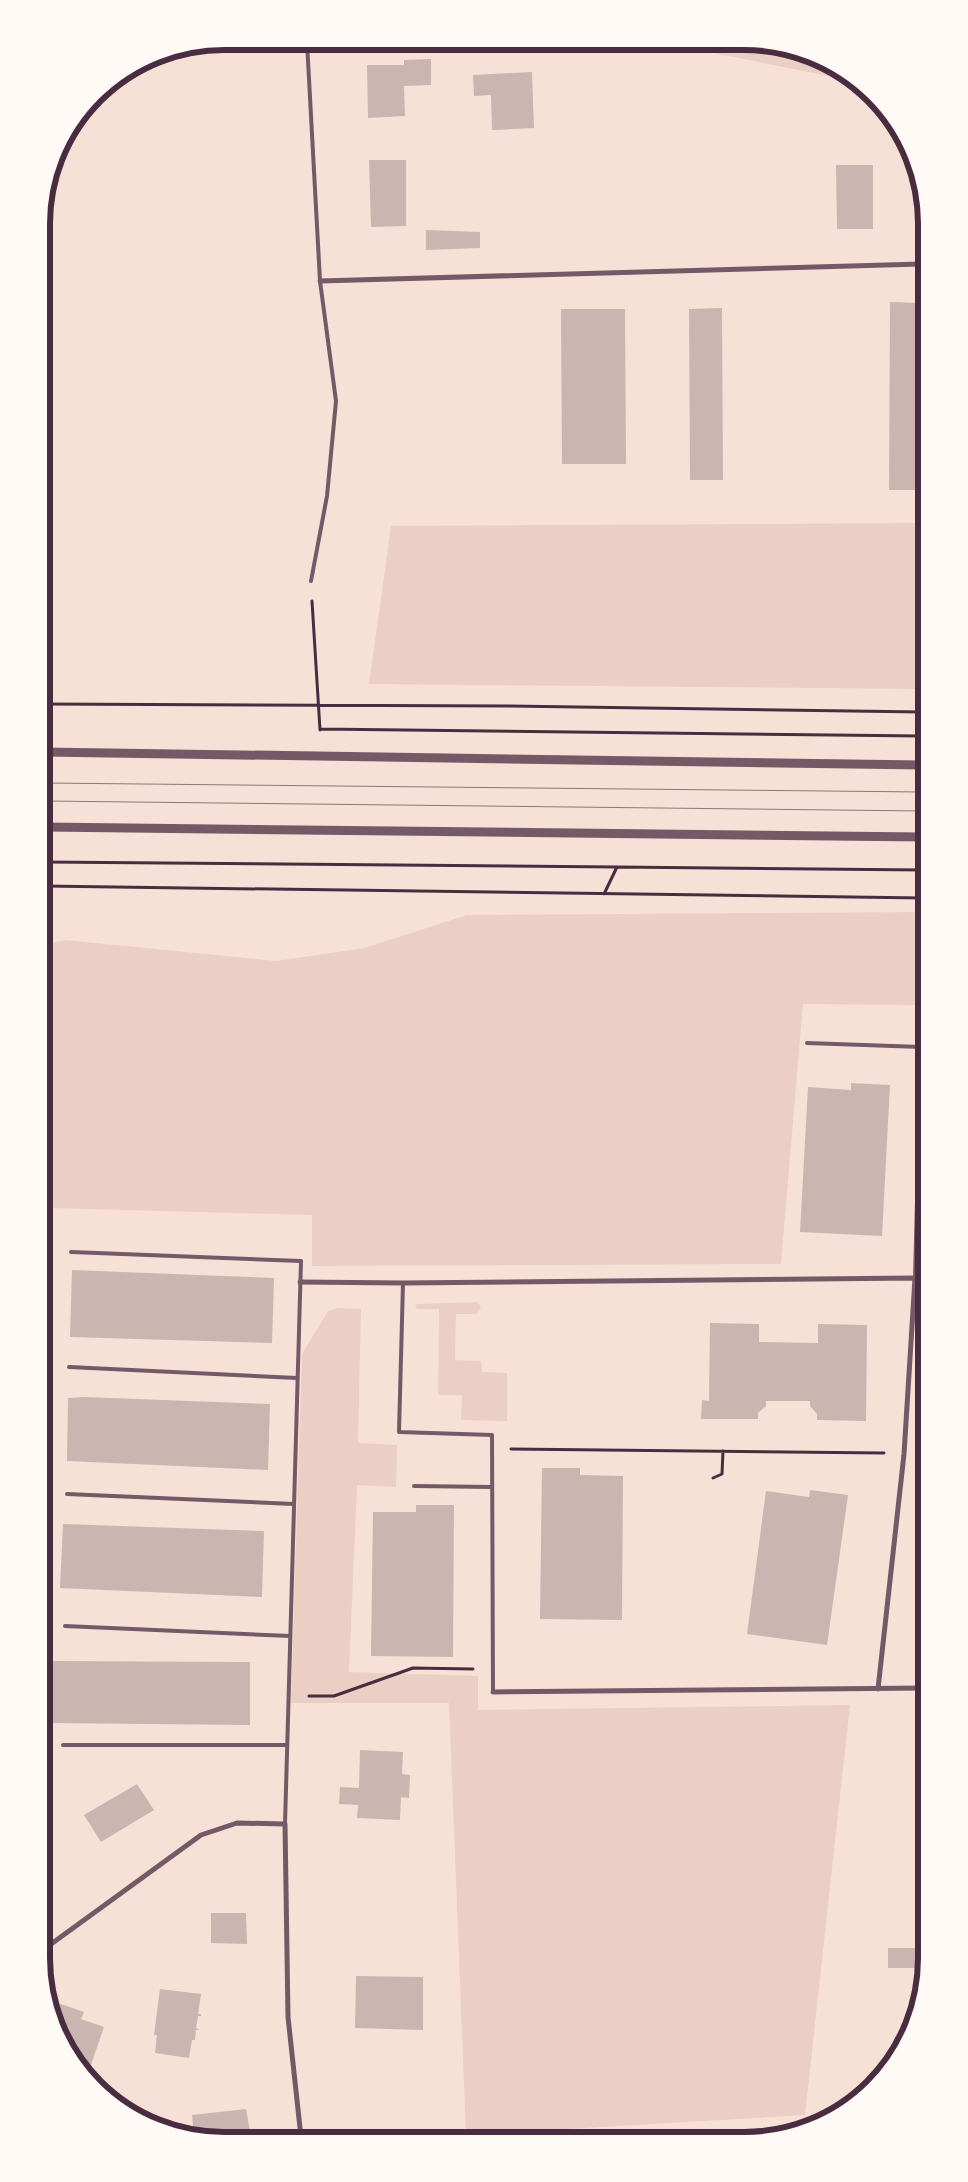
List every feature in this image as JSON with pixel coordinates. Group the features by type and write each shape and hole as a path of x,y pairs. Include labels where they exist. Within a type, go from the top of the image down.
{"street":[{"path":"320,280 918,264"},
{"path":"50,752 320,758 918,765"},
{"path":"50,827 918,837"},
{"path":"300,1282 403,1283 915,1278 904,1454 878,1689"},
{"path":"493,1692 918,1688"},
{"path":"50,1944 201,1835 237,1823 285,1824 288,2017 300,2132"}],"lane":[{"path":"307,50 320,280 336,401 327,496 311,581"},
{"path":"807,1043 918,1047"},
{"path":"915,1278 918,1162"},
{"path":"71,1252 301,1261 285,1824"},
{"path":"403,1283 399,1432 492,1435 493,1692"},
{"path":"69,1367 297,1378"},
{"path":"414,1486 492,1487"},
{"path":"67,1494 294,1504"},
{"path":"65,1626 290,1636"},
{"path":"63,1745 287,1745"}],"path":[{"path":"311,581 319,705 320,758"},
{"path":"50,704 918,712"},
{"path":"320,729 918,736"},
{"path":"50,862 918,870"},
{"path":"604,894 617,866"},
{"path":"50,886 918,898"},
{"path":"511,1449 904,1454"},
{"path":"713,1478 722,1474 723,1451"},
{"path":"288,1696 334,1696 414,1668 492,1670"}],"shaded area":[{"path":"698,50 744,50 778,53 811,63 838,78"},
{"path":"918,523 918,689 369,684 391,526"},
{"path":"918,912 918,1005 803,1004 781,1264 312,1266 312,1215 51,1208 50,1240 50,944 65,940 276,961 364,948 467,915"},
{"path":"477,1302 481,1307 476,1314 456,1314 455,1360 481,1361 482,1372 507,1373 507,1421 461,1420 462,1395 438,1395 439,1309 417,1309 415,1306 417,1304"},
{"path":"337,1308 361,1309 358,1443 397,1445 396,1487 357,1485 349,1672 478,1676 478,1710 850,1705 805,2115 517,2132 466,2132 449,1703 291,1703 302,1354 328,1311"}],"building":[{"path":"431,59 431,85 404,86 405,116 368,118 367,65 404,65 404,60"},
{"path":"532,72 534,128 492,130 491,95 474,96 473,75"},
{"path":"369,160 406,160 406,226 371,227"},
{"path":"836,165 873,165 873,229 837,229"},
{"path":"426,230 480,232 480,248 426,250"},
{"path":"890,302 918,303 918,490 889,490"},
{"path":"722,308 723,480 690,480 689,309"},
{"path":"561,309 625,309 626,464 562,464"},
{"path":"851,1083 890,1085 882,1236 800,1232 808,1087 851,1090"},
{"path":"72,1270 274,1278 272,1343 70,1337"},
{"path":"710,1323 759,1324 759,1342 818,1343 818,1324 867,1325 866,1421 817,1420 817,1414 810,1406 810,1401 766,1401 766,1406 758,1413 758,1419 701,1419 702,1400 709,1401"},
{"path":"68,1398 270,1404 268,1470 67,1461"},
{"path":"542,1468 580,1468 580,1475 623,1476 622,1620 540,1619"},
{"path":"810,1490 848,1495 827,1645 747,1634 766,1491 809,1497"},
{"path":"416,1505 454,1505 453,1657 371,1656 373,1512 416,1512"},
{"path":"63,1524 264,1531 262,1597 60,1588"},
{"path":"50,1661 250,1662 250,1725 50,1723"},
{"path":"360,1750 403,1752 402,1774 410,1775 409,1798 401,1797 400,1820 357,1818 358,1805 339,1804 340,1787 359,1788"},
{"path":"137,1784 154,1810 101,1842 84,1815"},
{"path":"211,1913 246,1913 247,1944 211,1943"},
{"path":"888,1948 918,1948 918,1968 888,1968"},
{"path":"356,1976 423,1977 423,2030 355,2028"},
{"path":"160,1989 201,1994 198,2014 201,2014 201,2016 198,2016 196,2028 199,2030 196,2030 195,2040 192,2040 189,2058 155,2053 157,2035 154,2035"},
{"path":"58,2003 84,2012 81,2019 104,2027 90,2068 73,2045 63,2025 57,2006"},
{"path":"246,2109 250,2132 193,2130 192,2115"},
{"path":"387,2130 387,2132 373,2132"}],"tram line":[{"path":"50,783 918,792"},
{"path":"50,801 918,811"}]}
